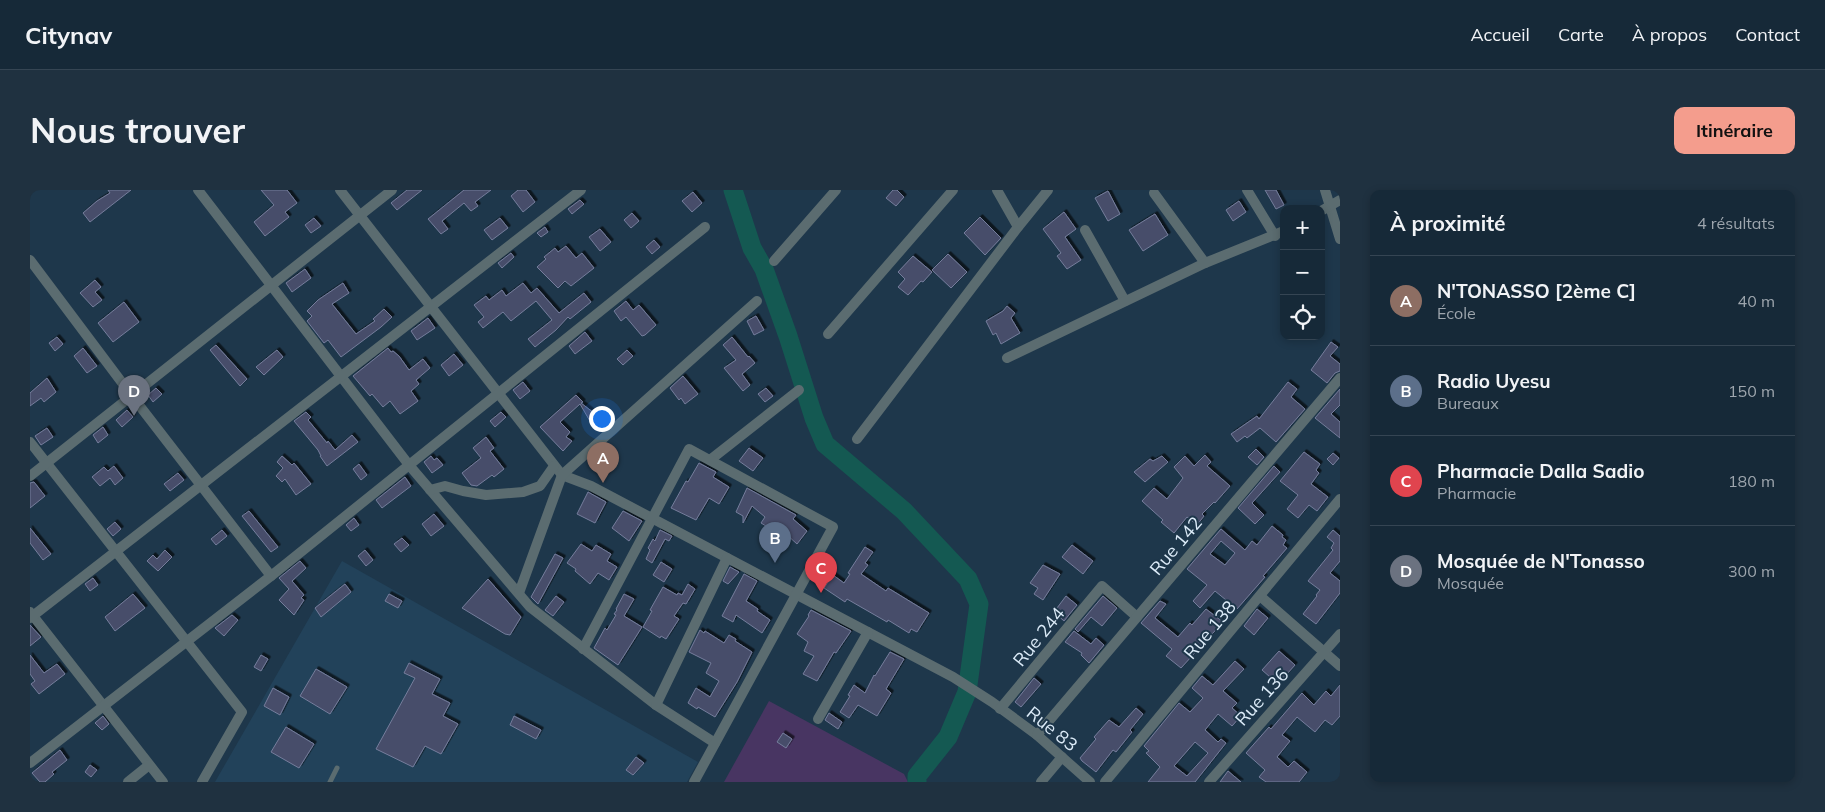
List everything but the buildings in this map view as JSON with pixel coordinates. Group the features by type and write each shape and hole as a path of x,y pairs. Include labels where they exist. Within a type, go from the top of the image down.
{"street":[{"path":"198,190 410,465 530,607 656,705 715,743"},
{"path":"340,190 562,475"},
{"path":"30,476 392,190"},
{"path":"774,261 836,190"},
{"path":"828,334 953,190"},
{"path":"997,190 1018,227"},
{"path":"857,439 1048,190"},
{"path":"1007,358 1205,263 1280,234 1247,190"},
{"path":"1325,190 1325,205"},
{"path":"162,782 31,615 430,307 573,192"},
{"path":"1154,193 1205,263"},
{"path":"1340,200 1325,209 1340,239"},
{"path":"30,763 410,465 705,227"},
{"path":"1085,230 1125,301"},
{"path":"30,260 270,576"},
{"path":"519,593 562,475 757,301"},
{"name":"Rue 142","path":"1037,735 1340,378"},
{"path":"710,460 799,390"},
{"path":"30,442 242,712 202,782"},
{"path":"583,649 689,449 833,527 694,782"},
{"path":"430,490 445,486 486,495 523,492 540,486 554,466"},
{"name":"Rue 83","path":"562,475 591,486 953,678 992,702 1037,735 1090,782"},
{"name":"Rue 138","path":"1105,782 1340,499"},
{"path":"656,705 727,558"},
{"name":"Rue 244","path":"1000,709 1102,586 1137,617"},
{"path":"1260,596 1340,666"},
{"path":"818,719 868,632"},
{"name":"Rue 136","path":"1209,782 1340,634"},
{"path":"1041,782 1062,757"},
{"path":"128,782 149,765"}],"lane":[{"path":"330,782 337,768"}],"shaded area":[{"path":"342,561 698,762 687,782 215,782"},
{"path":"769,701 904,774 908,782 724,782"}],"waterway":[{"path":"733,190 752,248 764,269 814,418 825,444 904,511 968,579 979,604 967,692 948,737 917,776 917,782"}],"place":[{"name":"Mosquée de N'Tonasso","path":"134,416"},
{"name":"N'TONASSO [2ème C]","path":"603,483"},
{"name":"Radio Uyesu","path":"775,563"},
{"name":"Pharmacie Dalla Sadio","path":"821,593"}]}
